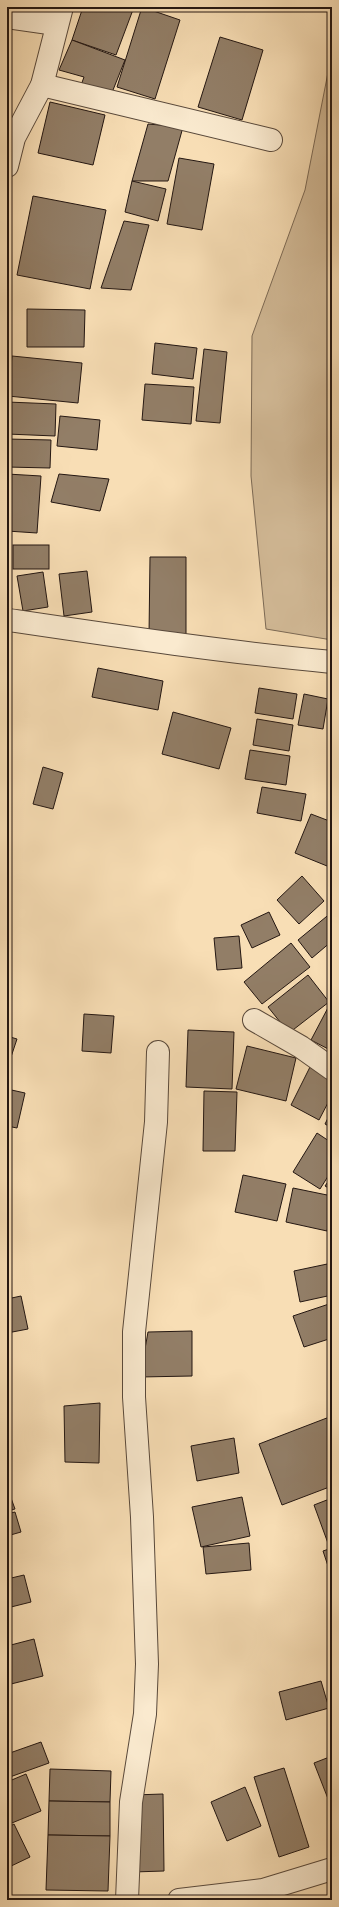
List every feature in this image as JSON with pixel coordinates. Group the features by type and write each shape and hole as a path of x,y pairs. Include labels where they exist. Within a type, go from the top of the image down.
{"street":[{"path":"7,17 48,15 42,85 10,137 7,166"},
{"path":"42,85 271,140"},
{"path":"8,619 160,643 332,662"},
{"path":"254,1020 301,1047 332,1069"},
{"path":"127,1900 131,1809 145,1714 147,1664 142,1517 134,1397 134,1332 156,1122 158,1052"},
{"path":"179,1900 263,1890 332,1869"}],"shaded area":[{"path":"332,52 332,640 266,629 251,476 252,336 305,190"}],"building":[{"path":"83,7 134,7 116,55 72,40"},
{"path":"142,7 180,20 155,99 117,87"},
{"path":"220,37 263,50 242,120 198,107"},
{"path":"72,40 125,60 111,95 80,88 84,77 59,70"},
{"path":"50,102 105,115 93,165 38,153"},
{"path":"148,124 183,127 168,181 132,181"},
{"path":"179,158 214,164 202,230 167,224"},
{"path":"132,181 166,189 158,221 125,212"},
{"path":"33,196 106,210 90,289 17,275"},
{"path":"124,221 149,225 131,290 101,288"},
{"path":"27,309 85,310 84,347 27,347"},
{"path":"155,343 197,348 193,379 152,374"},
{"path":"204,349 227,352 220,423 196,421"},
{"path":"12,356 82,363 78,403 8,396"},
{"path":"145,384 194,387 191,424 142,420"},
{"path":"7,402 56,404 55,436 7,434"},
{"path":"60,416 100,420 97,450 57,446"},
{"path":"7,439 51,440 50,468 7,467"},
{"path":"7,474 41,476 37,533 7,531"},
{"path":"59,474 109,479 100,511 51,502"},
{"path":"13,545 49,545 49,569 13,569"},
{"path":"150,557 186,557 186,635 149,635"},
{"path":"87,571 92,612 64,616 59,574"},
{"path":"43,572 48,607 23,611 17,576"},
{"path":"98,668 163,681 158,710 92,697"},
{"path":"259,688 297,694 293,719 255,713"},
{"path":"304,694 328,699 323,729 298,725"},
{"path":"173,712 231,728 219,769 162,754"},
{"path":"257,719 293,725 289,751 253,745"},
{"path":"250,750 290,756 286,785 245,779"},
{"path":"43,767 63,773 53,809 33,804"},
{"path":"262,787 306,794 301,821 257,813"},
{"path":"311,814 332,822 332,868 295,853"},
{"path":"302,876 324,901 299,924 277,900"},
{"path":"269,912 280,935 252,948 241,925"},
{"path":"332,912 332,941 312,958 298,940"},
{"path":"239,936 242,968 217,970 214,938"},
{"path":"291,943 310,967 262,1004 244,982"},
{"path":"308,975 329,1002 289,1033 268,1007"},
{"path":"331,1002 332,1003 332,1051 311,1040"},
{"path":"84,1014 114,1016 111,1053 82,1051"},
{"path":"188,1030 234,1032 232,1089 186,1087"},
{"path":"7,1036 17,1039 7,1069"},
{"path":"247,1046 296,1058 286,1101 236,1089"},
{"path":"310,1067 332,1078 332,1095 319,1120 291,1105"},
{"path":"7,1089 25,1093 17,1128 7,1126"},
{"path":"204,1091 237,1092 235,1151 203,1151"},
{"path":"332,1110 332,1128 325,1124"},
{"path":"317,1133 332,1143 332,1170 320,1189 293,1172"},
{"path":"243,1175 286,1184 277,1221 235,1212"},
{"path":"332,1176 332,1190 325,1186"},
{"path":"293,1188 332,1196 332,1209 327,1231 286,1222"},
{"path":"332,1263 332,1295 300,1302 294,1271"},
{"path":"21,1296 28,1329 7,1333 7,1299"},
{"path":"332,1303 332,1338 304,1347 293,1316"},
{"path":"192,1331 192,1376 140,1377 148,1332"},
{"path":"100,1403 99,1463 65,1462 64,1406"},
{"path":"332,1416 332,1486 282,1505 259,1444"},
{"path":"234,1438 239,1473 197,1481 191,1446"},
{"path":"7,1487 15,1509 7,1511"},
{"path":"242,1497 250,1536 201,1547 192,1507"},
{"path":"332,1498 332,1545 329,1546 314,1505"},
{"path":"15,1512 21,1532 7,1536 7,1514"},
{"path":"249,1543 251,1570 206,1574 203,1547"},
{"path":"332,1548 332,1578 323,1551"},
{"path":"24,1575 31,1602 7,1608 7,1579"},
{"path":"34,1639 43,1676 7,1685 7,1646"},
{"path":"321,1681 329,1708 286,1720 279,1692"},
{"path":"41,1742 49,1763 7,1778 7,1754"},
{"path":"332,1756 332,1809 314,1763"},
{"path":"284,1768 309,1847 279,1857 254,1777"},
{"path":"50,1769 111,1771 110,1802 49,1801"},
{"path":"26,1774 41,1811 7,1825 7,1782"},
{"path":"245,1787 261,1826 227,1841 211,1802"},
{"path":"163,1794 164,1871 133,1872 133,1795"},
{"path":"49,1801 110,1802 110,1836 48,1835"},
{"path":"14,1824 30,1857 7,1868 7,1828"},
{"path":"48,1835 110,1836 108,1891 46,1890"},
{"path":"332,1893 332,1900 329,1900 327,1897"}]}
